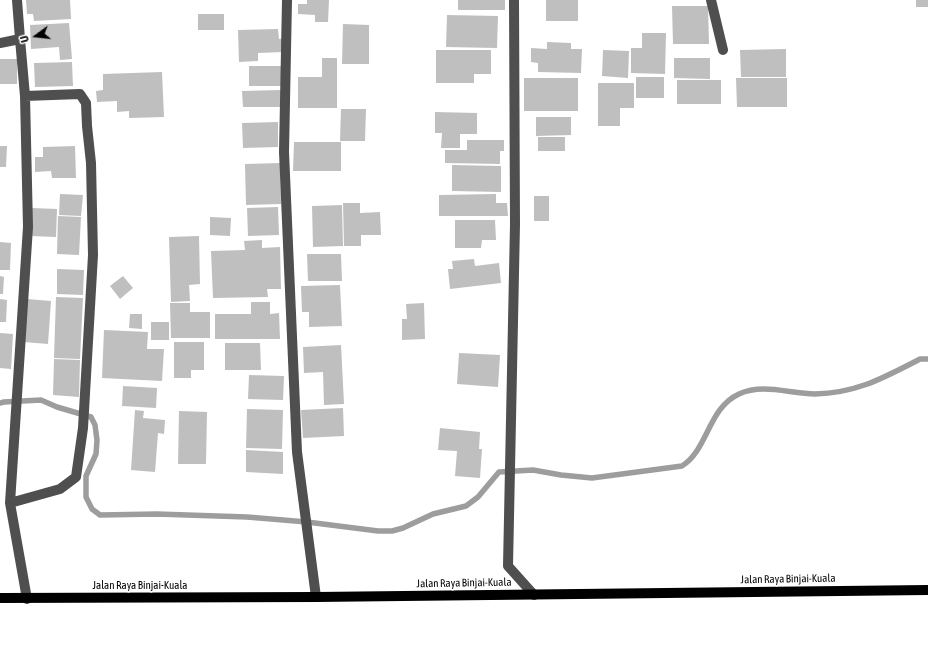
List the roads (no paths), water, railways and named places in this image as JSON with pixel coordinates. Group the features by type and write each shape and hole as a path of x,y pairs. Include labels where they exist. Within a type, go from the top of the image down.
{"main road":[{"name":"Jalan Raya Binjai-Kuala","path":"0,598 316,597 928,590"}],"street":[{"path":"17,0 25,96 28,227 10,502 27,599"},
{"path":"287,0 284,152 297,452 316,597"},
{"path":"514,0 515,224 508,566 534,594"},
{"path":"710,0 723,50"},
{"path":"0,43 20,39"},
{"path":"10,502 60,489 76,477 83,428 92,255 90,164 86,103 80,94 25,96"}],"waterway":[{"path":"0,403 41,400 57,407 91,417 95,425 97,440 96,454 86,476 86,497 92,509 100,515 157,514 247,517 307,522 378,531 392,531 403,528 433,514 466,506 478,497 499,472 533,470 592,478 682,466 691,459 698,450 714,419 721,409 729,400 739,394 757,389 806,394 844,391 882,378 920,359 928,359"}]}
